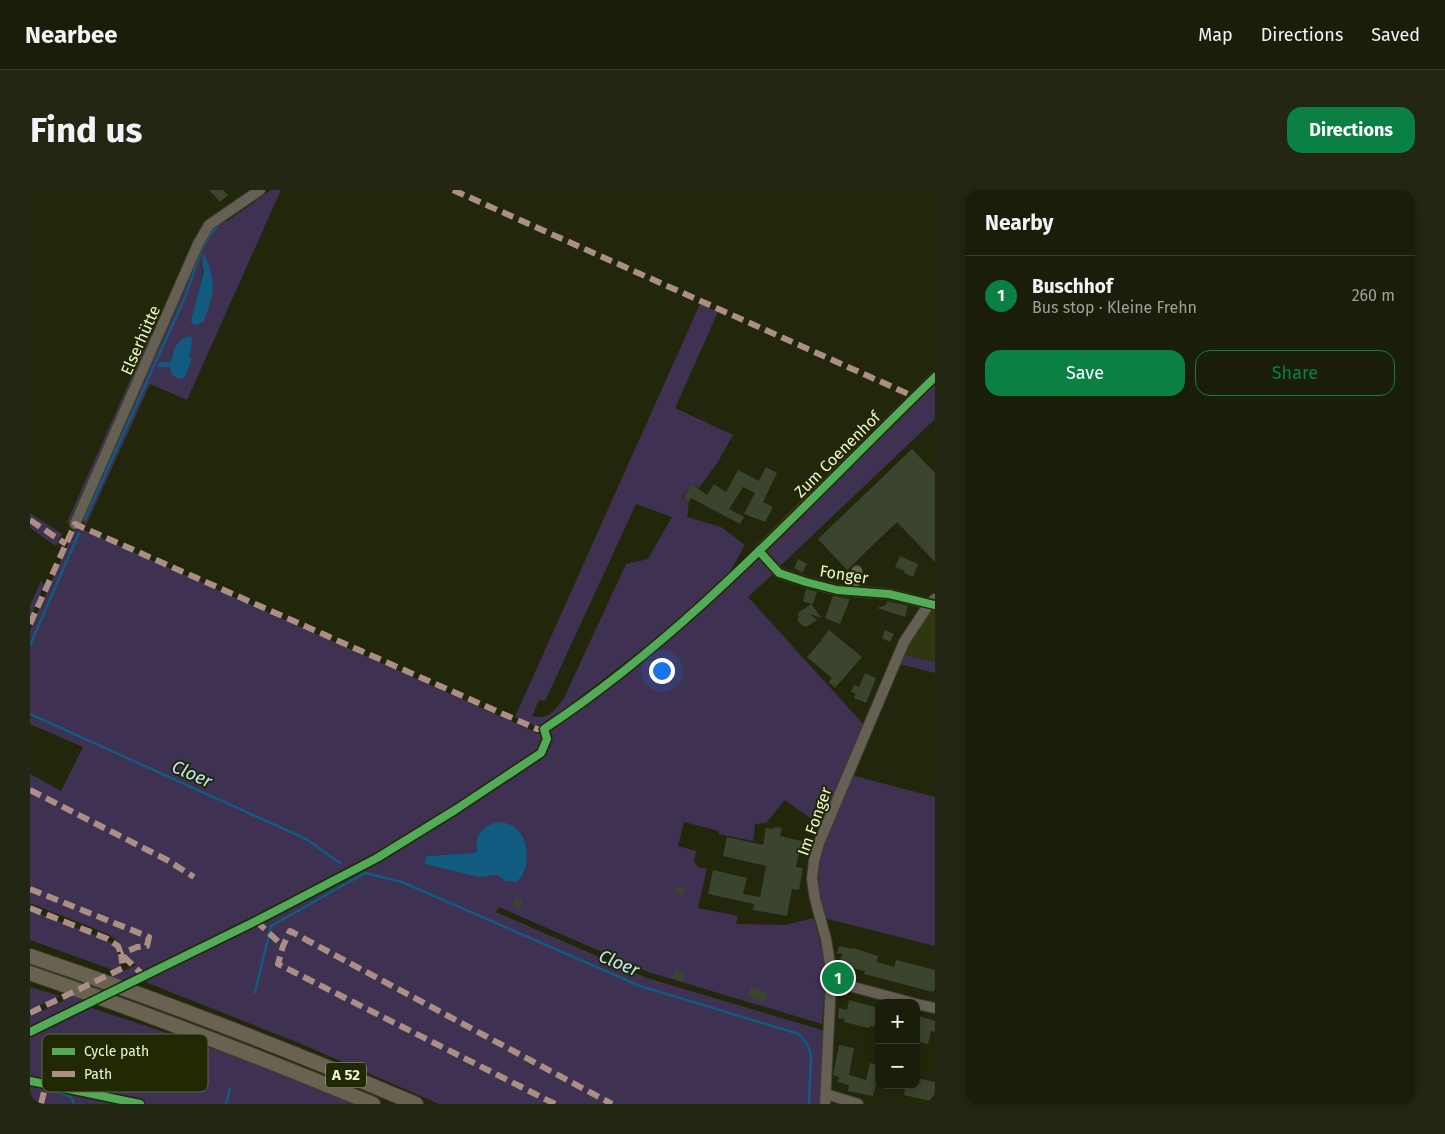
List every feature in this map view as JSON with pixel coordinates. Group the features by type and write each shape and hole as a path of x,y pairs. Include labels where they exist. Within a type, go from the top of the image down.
{"highway":[{"path":"30,946 54,955 79,972"},
{"name":"A 52","path":"30,956 136,992 298,1055 416,1104"},
{"name":"A 52","path":"30,973 115,1002 199,1034"},
{"path":"30,980 65,985"},
{"name":"A 52","path":"208,1038 373,1104"}],"street":[{"name":"Elserhütte","path":"75,524 198,244 209,226 260,190"},
{"name":"Zum Coenenhof","path":"759,551 935,377"},
{"name":"Fonger","path":"759,551 779,573 806,582 838,590 889,594 933,602"},
{"path":"852,591 857,571"},
{"name":"Im Fonger","path":"826,1099 831,981 826,939 814,899 812,879 814,861 819,843 904,642 933,602"},
{"path":"831,981 900,999"},
{"path":"920,1004 935,1008"},
{"path":"826,1099 858,1104"}],"shaded area":[{"path":"271,190 281,190 187,400 150,384 86,525 81,519 201,248 218,222 226,222","holes":["203,265 211,304 191,320 200,288","191,350 188,357 171,372 171,367 158,366 171,362 171,354"]},
{"path":"229,203 211,219 72,520 66,524 151,333 154,335 203,227 213,216"},
{"path":"700,304 718,312 675,408 733,435 719,460 699,488 692,484 682,498 689,502 687,517 721,527 745,545 728,575 710,592 653,641 548,722 535,726 515,717","holes":["636,504 672,517 648,559 626,564 564,698 551,713 543,717 532,716 539,700 545,701"]},
{"path":"935,382 935,419 779,567 764,553"},
{"path":"30,513 62,534 56,546 30,528"},
{"path":"74,530 84,530 542,735 652,649 757,557 774,573 748,597 864,725 821,826 785,800 766,823 755,824 753,841 719,834 719,831 684,822 678,846 696,851 694,861 698,867 707,869 698,908 738,916 736,924 785,925 814,918 824,959 825,984 822,1024 648,972 499,907 496,912 647,978 822,1030 825,1034 822,1104 439,1104 299,1043 135,978 30,1030 30,1017 136,965 126,957 119,942 108,934 30,903 30,774 61,791 83,747 30,724 30,630","holes":["526,845 527,861 505,881 497,875 478,876 461,872 427,856 471,853 477,850 475,846"]},
{"path":"41,581 44,585 30,618 30,605"},
{"path":"931,611 935,611 935,662 904,655 910,639"},
{"path":"904,655 935,662 935,673 899,664"},
{"path":"851,775 935,797 935,946 824,918 820,898 820,861 829,828"},
{"path":"30,910 105,939 115,946 122,962 120,966 113,970 30,940"},
{"path":"30,987 60,996 30,1010"},
{"path":"88,1007 171,1034 42,1034 42,1092 208,1092 208,1047 358,1104 30,1104 30,1035"}],"water":[{"path":"204,254 213,280 213,288 204,321 197,325 192,324 191,320 203,273"},
{"path":"190,336 192,338 189,357 192,359 185,377 182,379 172,374 170,367 157,367 160,362 171,362 176,346 185,337"},
{"path":"497,822 514,827 524,839 527,853 526,866 524,873 516,882 505,881 497,875 479,877 425,864 427,856 477,851 478,836 488,826"}],"building":[{"path":"209,190 223,190 228,195 220,202"},
{"path":"912,449 935,473 935,562 897,522 847,570 818,539"},
{"path":"766,467 777,473 763,502 773,507 765,522 744,514 755,493 743,487 729,509 744,517 740,524 691,498 689,502 683,498 692,484 707,495 714,484 726,492 738,470 759,481"},
{"path":"900,556 918,564 913,577 895,567"},
{"path":"798,559 807,564 802,573 794,568"},
{"path":"806,589 817,592 813,604 803,601"},
{"path":"833,596 850,599 840,624 825,618"},
{"path":"887,601 908,606 905,617 877,608 886,605"},
{"path":"811,604 822,618 810,614 817,620 806,627 797,620 799,617 797,616 798,613"},
{"path":"829,630 862,657 835,688 829,682 832,678 807,657 822,642 821,640"},
{"path":"885,630 894,634 890,642 882,638"},
{"path":"865,673 876,678 866,703 854,698 856,694 851,692 854,685 859,687"},
{"path":"774,827 782,828 780,836 802,841 796,867 803,868 799,890 792,889 787,916 753,910 754,904 708,894 713,870 747,878 743,894 760,897 766,866 723,856 727,837 763,845 766,828 774,829"},
{"path":"676,886 684,888 683,895 675,893"},
{"path":"515,898 523,901 520,909 512,905"},
{"path":"839,946 853,948 878,956 877,962 894,967 896,960 935,970 935,989 933,992 864,974 865,971 839,965 842,954 837,953"},
{"path":"675,970 685,973 683,981 672,978"},
{"path":"751,987 767,992 765,1002 748,997"},
{"path":"849,1000 875,1007 875,1027 870,1026 869,1028 844,1022 845,1019 838,1018 839,1008 847,1010"},
{"path":"920,1016 935,1021 935,1032 931,1031 928,1044 920,1042"},
{"path":"839,1045 854,1048 849,1075 866,1080 870,1063 875,1064 873,1096 848,1091 849,1085 838,1082 839,1077 833,1075"},
{"path":"920,1079 935,1082 935,1102 904,1095 905,1089 920,1089"}],"waterway":[{"path":"85,519 185,297 206,241 218,226"},
{"path":"30,645 79,533"},
{"name":"Cloer","path":"30,714 306,839 340,863"},
{"name":"Cloer","path":"255,992 271,926 365,873 402,882 640,986 799,1034 809,1047 811,1056 809,1104"},
{"path":"30,1084 41,1087"},
{"path":"226,1104 230,1089"},
{"path":"58,1092 71,1097 74,1104"}],"marked path":[{"path":"453,190 915,397"},
{"path":"30,520 66,544"},
{"path":"30,624 75,524 537,729 547,727"},
{"path":"30,790 167,860 194,877"},
{"path":"30,889 149,937 147,946 137,947 121,954"},
{"path":"30,908 108,939 118,946 121,954 144,976"},
{"path":"256,921 283,946"},
{"path":"555,1104 278,964 290,931 612,1104"},
{"path":"30,1013 123,968 121,954"},
{"path":"41,1104 44,1092"}],"cycle path":[{"path":"30,1032 256,921 377,858 455,810 541,753 547,739 544,729 598,691 699,607 795,516 935,377"},
{"path":"759,551 779,573 806,582 837,590 889,594 935,605"},
{"path":"30,1081 42,1084"},
{"path":"83,1092 140,1104"}],"place":[{"name":"Buschhof","path":"838,978"}]}
